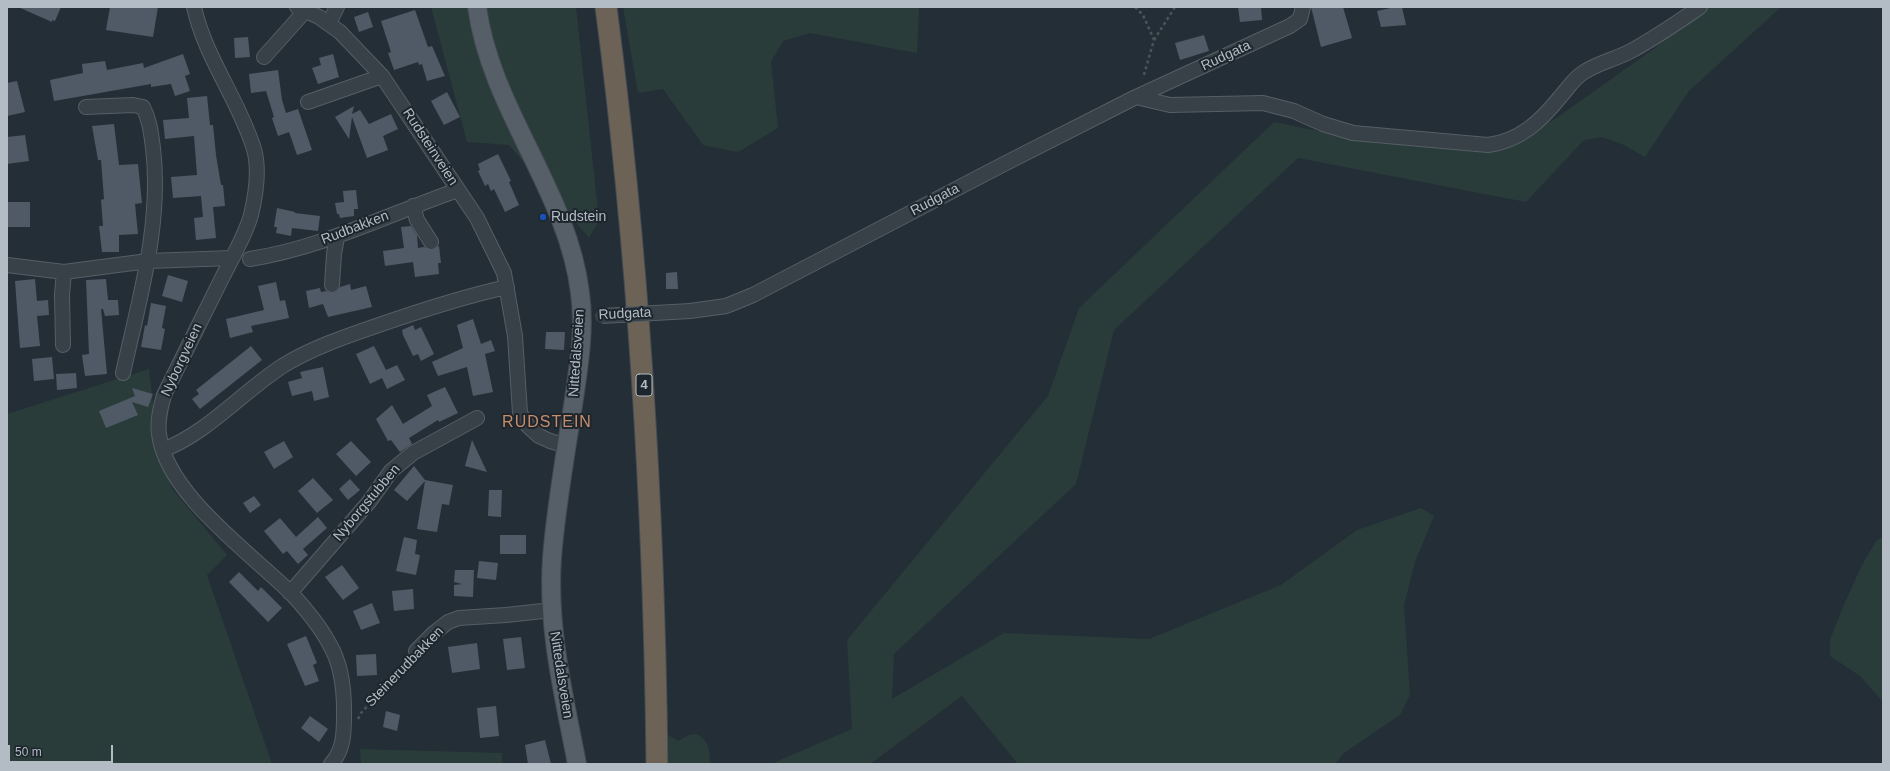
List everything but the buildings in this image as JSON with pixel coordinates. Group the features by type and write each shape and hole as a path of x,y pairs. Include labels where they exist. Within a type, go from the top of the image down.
{"highway":[{"name":"4","path":"594,7 617,214 634,428 641,562 645,764"},
{"name":"4","path":"606,7 623,143 643,370 653,562 658,764"}],"main road":[{"name":"Nittedalsveien","path":"477,7 486,50 497,83 536,165 567,236 578,280 582,316 579,360 552,558 552,610 559,672 577,764"}],"street":[{"name":"Nyborgveien","path":"194,7 204,42 240,110 254,148 256,169 255,189 251,216 232,258 164,395 160,413 159,433 163,450 173,472 198,507 290,593 308,613 331,646 338,664 344,696 344,735 337,762"},
{"path":"329,24 337,7"},
{"name":"Rudgata","path":"582,316 690,310 726,306 753,296 1004,164 1136,97 1276,33 1300,19 1303,7"},
{"path":"1136,97 1170,105 1263,103 1294,111 1323,124 1353,133 1488,145 1500,143 1520,136 1531,128 1553,106 1576,77 1585,71 1630,52 1700,7"},
{"path":"264,57 301,9"},
{"name":"Rudsteinveien","path":"301,9 329,24 352,42 382,76 477,218 504,273 515,336 520,413 528,426 536,434 550,441 567,446"},
{"path":"308,102 382,76"},
{"path":"86,107 133,105 143,107 150,122 156,173 156,194 148,261 123,373"},
{"name":"Rudbakken","path":"250,259 276,255 337,237 458,190"},
{"path":"414,206 417,220 431,242"},
{"path":"332,285 334,254 337,237"},
{"path":"7,265 64,272 148,261 232,258"},
{"path":"63,345 62,294 64,272"},
{"path":"163,450 174,446 199,431 284,366 333,341 422,310 507,287"},
{"name":"Nyborgstubben","path":"290,593 369,502 391,471 413,453 477,418"},
{"name":"Steinerudbakken","path":"416,651 434,633 448,622 460,618 552,610"}],"path":[{"path":"1135,7 1142,15 1154,40"},
{"path":"1136,97 1144,77 1154,40 1175,7"},
{"name":"Steinerudbakken","path":"356,725 361,713 416,651"}],"green space":[{"path":"431,7 576,7 599,220 589,238 509,145 467,142"},
{"path":"623,7 919,7 917,53 810,33 783,41 771,62 778,128 738,152 703,145 663,89 638,93"},
{"path":"1697,7 1781,7 1689,91 1645,157 1624,145 1602,137 1584,140 1526,202 1298,158 1114,330 1076,484 894,654 892,699 1004,633 1149,639 1281,585 1357,530 1421,508 1434,516 1415,562 1404,605 1410,695 1400,715 1344,753 1335,764 1018,764 962,696 870,764 771,764 852,729 847,640 1048,396 1079,308 1274,122 1380,144 1507,146 1555,119 1655,48"},
{"path":"149,369 159,454 173,490 227,555 207,575 272,764 7,764 7,414"},
{"path":"1883,537 1883,702 1860,676 1830,656 1830,640 1861,567 1876,541"},
{"path":"696,734 704,739 708,746 710,764 669,764 668,735 678,741 689,735"},
{"path":"360,749 502,753 502,764 361,764"}],"place":[{"name":"Rudstein","path":"543,217"}],"district":[{"name":"RUDSTEIN","path":"547,423"}]}
